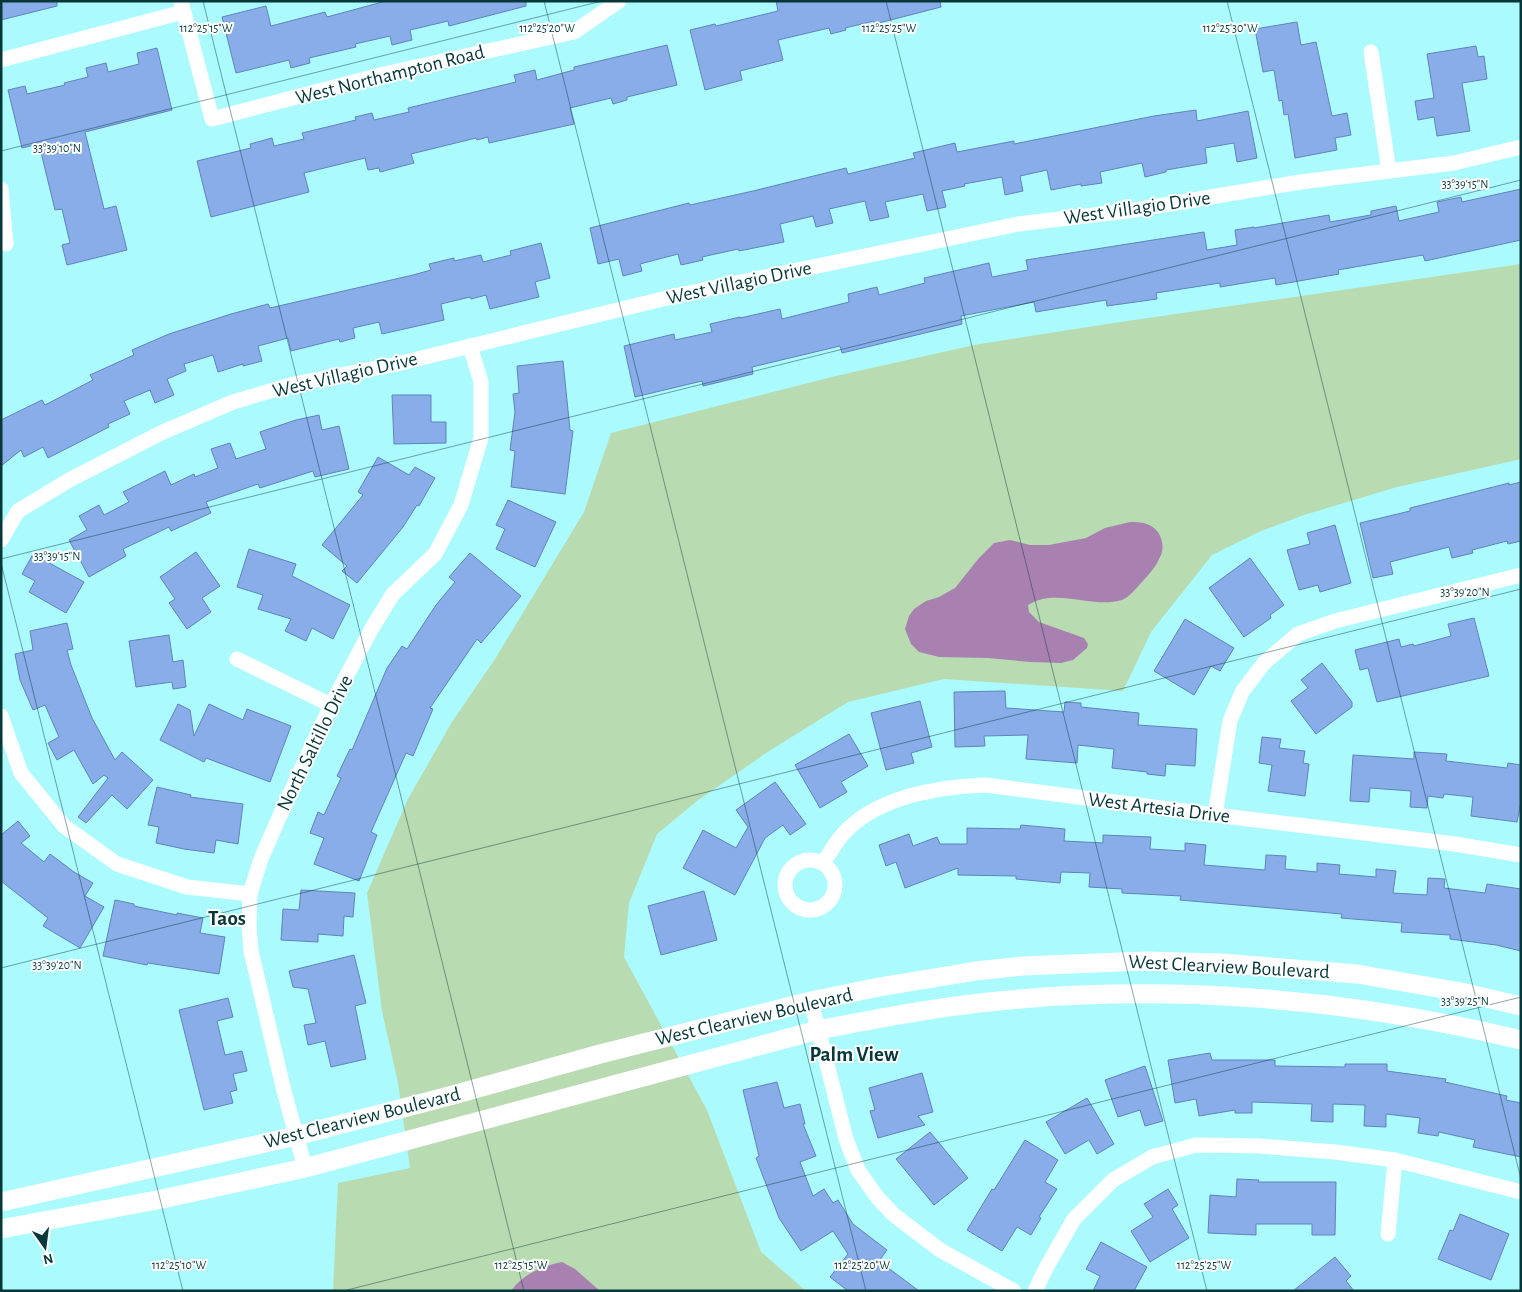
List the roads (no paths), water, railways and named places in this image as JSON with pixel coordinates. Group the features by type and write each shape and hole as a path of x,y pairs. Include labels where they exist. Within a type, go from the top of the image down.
{"street":[{"name":"West Northampton Road","path":"182,7 212,120 384,74 574,32 619,1"},
{"path":"1,60 182,7"},
{"path":"1371,52 1390,171"},
{"name":"West Villagio Drive","path":"1,540 18,511 71,479 163,432 224,406 294,384 397,364 679,295 1018,224 1128,211 1290,184 1454,163 1521,147"},
{"path":"1,189 6,244"},
{"name":"North Saltillo Drive","path":"305,1168 258,986 251,951 249,924 250,894 261,859 332,705 372,628 393,594 435,554 461,505 481,438 481,382 470,346"},
{"path":"1215,815 1230,721 1242,692 1264,664 1298,634 1335,621 1521,575"},
{"path":"236,659 332,705"},
{"path":"1,716 21,773 64,826 79,837 117,864 186,887 250,894"},
{"name":"West Artesia Drive","path":"823,864 844,832 874,810 924,792 955,786 984,785 1456,844 1521,855"},
{"name":"West Clearview Boulevard","path":"1,1202 296,1136 454,1096 600,1054 811,1001 879,987 976,971 1033,966 1145,961 1222,963 1356,974 1461,992 1521,1006"},
{"name":"West Clearview Boulevard","path":"1,1229 157,1200 305,1168 818,1030 880,1018 990,1002 1067,996 1182,994 1289,1000 1375,1011 1469,1028 1521,1040"},
{"path":"811,1001 846,1139 858,1170 877,1197 894,1215 940,1250 1014,1291"},
{"path":"1035,1291 1074,1220 1113,1180 1152,1157 1196,1145 1259,1146 1325,1151 1395,1160 1521,1192"},
{"path":"1388,1234 1395,1160"}],"district":[{"name":"Taos","path":"227,918"},
{"name":"Palm View","path":"854,1054"}]}
